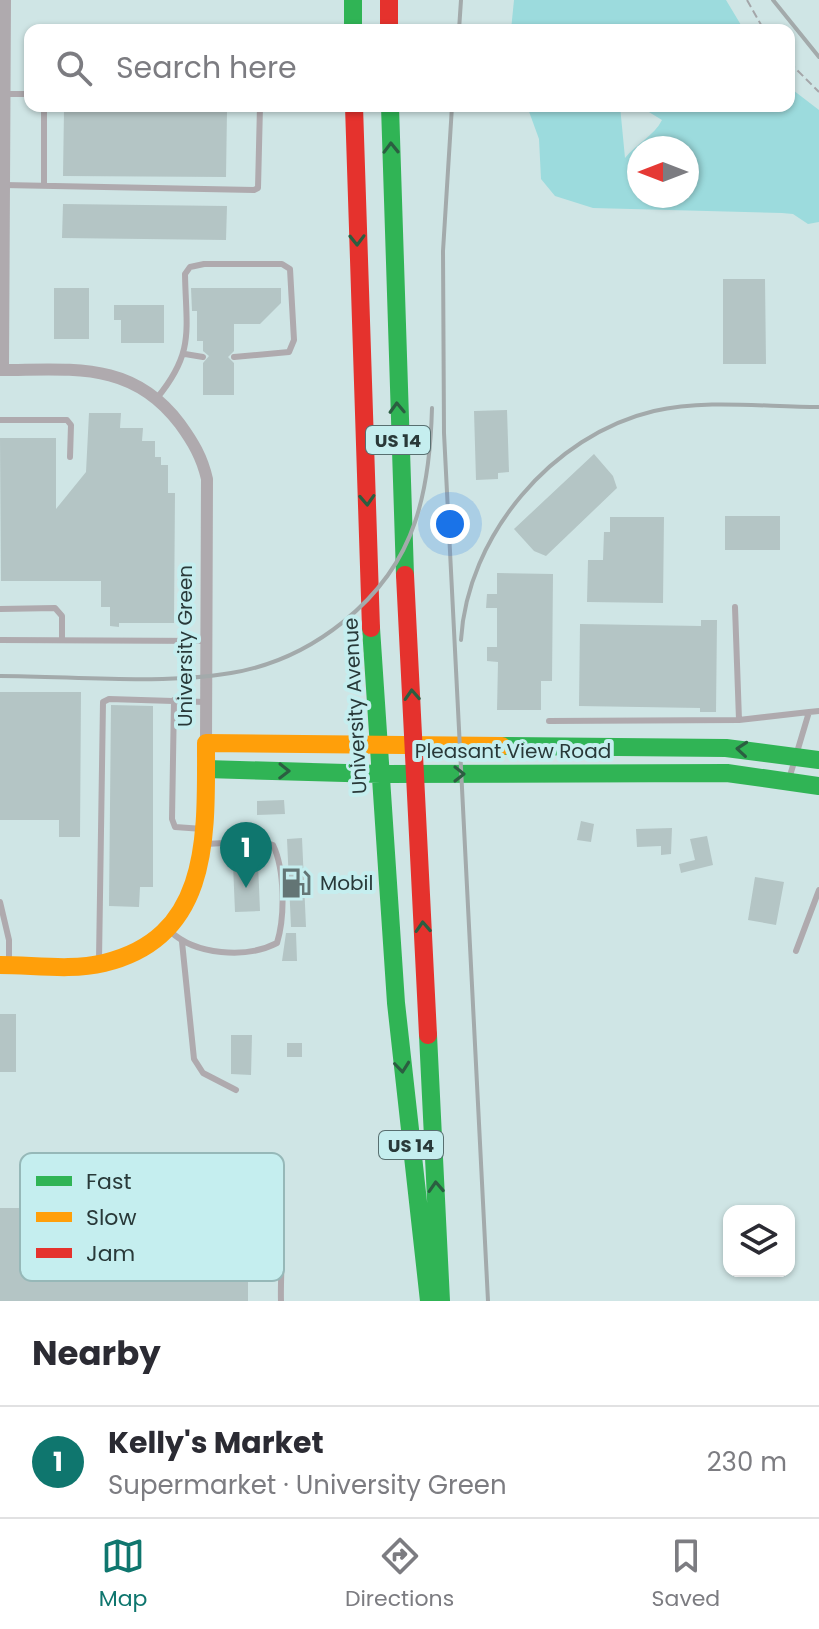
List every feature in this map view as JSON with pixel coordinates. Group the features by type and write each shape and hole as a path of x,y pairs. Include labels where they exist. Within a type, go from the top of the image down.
{"main road":[{"path":"353,0 353,24"},
{"path":"389,0 389,24"},
{"name":"University Avenue","path":"354,112 360,354 394,989 429,1301"},
{"name":"US 14","path":"390,112 394,350 441,1301"},
{"name":"Pleasant View Road","path":"206,743 726,748 819,760"},
{"name":"University Green","path":"167,928 189,899 201,872 206,836 206,743"},
{"name":"Pleasant View Road","path":"206,769 381,774 727,773 789,779 819,786"},
{"path":"5,965 99,963 138,951 167,928"}],"street":[{"path":"5,0 1,370 97,371 124,378 160,400"},
{"name":"University Green","path":"160,400 198,451 207,479 206,743"}],"lane":[{"path":"3,94 24,94"},
{"path":"44,112 44,186"},
{"path":"3,185 254,190 258,188 260,112"},
{"path":"160,400 177,374 185,354 185,274 190,267 204,264 282,264 290,269 294,340 289,352 234,357"},
{"path":"185,354 203,357"},
{"path":"0,420 67,420 71,425 70,457"},
{"path":"735,607 739,720"},
{"path":"0,609 55,608 62,616 62,640"},
{"path":"0,640 207,641"},
{"path":"99,963 103,702 109,699 206,703"},
{"path":"167,928 182,942 214,952 266,949 279,939 279,870 273,845 206,836 175,827 172,819 174,700"},
{"path":"549,721 739,720 819,711"},
{"path":"789,779 809,712"},
{"path":"796,951 819,890"},
{"path":"0,902 9,940 5,965"},
{"path":"182,942 194,1059 203,1073 236,1090"},
{"path":"280,1281 281,1301"}],"path":[{"path":"747,0 761,24"},
{"path":"795,68 819,92"}],"water":[{"path":"514,0 726,0 740,24 512,24"},
{"path":"795,92 819,110 819,222 808,224 793,214 782,213 593,208 555,196 541,179 539,139 529,112 621,112 625,158 627,156 627,208 699,208 699,136 648,136 662,120 649,112 795,112"}],"building":[{"path":"64,112 227,112 226,177 63,176"},
{"path":"63,204 227,206 226,240 62,238"},
{"path":"723,279 765,279 766,364 723,364"},
{"path":"54,288 89,288 89,339 54,339"},
{"path":"191,288 281,288 281,303 260,324 234,324 234,351 228,357 234,363 234,395 203,395 203,363 209,356 203,351 203,341 197,341 197,311 192,311"},
{"path":"114,305 164,305 164,343 121,343 121,320 114,320"},
{"path":"507,410 509,472 498,473 498,479 476,480 474,411"},
{"path":"89,413 121,413 120,428 143,428 142,441 155,441 155,457 161,457 161,465 168,465 168,493 175,493 174,623 119,623 119,627 110,626 110,607 101,607 101,581 1,581 0,438 56,438 56,509 86,472"},
{"path":"594,454 613,476 617,488 546,556 534,551 514,529"},
{"path":"725,516 780,516 780,550 725,550"},
{"path":"610,517 664,517 663,603 587,602 588,560 603,560 604,532 610,532"},
{"path":"497,573 553,574 552,681 541,681 541,710 497,710 498,662 487,661 487,647 497,647 497,608 486,608 487,594 497,594"},
{"path":"701,620 717,620 716,712 700,712 700,708 579,706 580,624 701,626"},
{"path":"0,692 81,692 80,837 59,837 59,820 0,820"},
{"path":"111,705 153,706 153,887 140,887 139,907 109,906"},
{"path":"284,800 285,814 257,815 257,801"},
{"path":"581,821 594,824 591,842 577,840"},
{"path":"672,828 671,854 661,855 661,846 637,847 636,829"},
{"path":"707,836 713,865 681,873 679,864 695,860 690,839"},
{"name":"Mobil","path":"302,838 306,927 291,927 287,839"},
{"path":"258,863 260,911 235,912 233,864"},
{"path":"755,877 784,882 776,925 748,920"},
{"name":"Mobil","path":"286,933 296,933 297,961 282,961"},
{"path":"0,1014 16,1014 16,1072 0,1072"},
{"path":"231,1035 252,1035 251,1075 231,1074"},
{"path":"287,1043 302,1043 302,1057 287,1057"},
{"path":"0,1208 20,1208 20,1281 248,1281 248,1301 0,1301"}],"railway":[{"path":"459,24 461,0"},
{"path":"773,0 792,24"},
{"path":"795,27 819,57"},
{"path":"452,112 443,251 444,433 488,1301"},
{"path":"461,640 467,601 479,564 498,528 522,496 550,467 582,442 617,423 674,407 715,404 819,407"},
{"path":"0,676 204,677 261,666 318,640 366,601 387,577 403,550 423,495 432,408"}],"traffic: fast":[{"path":"353,0 353,24"},
{"path":"390,112 405,575"},
{"path":"371,628 396,1003 429,1301"},
{"path":"502,746 726,748 819,760"},
{"path":"206,769 381,774 727,773 819,786"},
{"path":"428,1035 441,1301"}],"traffic: slow":[{"path":"0,965 66,967 104,963 139,950 166,930 184,906 196,877 205,812 206,743 502,746"}],"traffic: jam":[{"path":"389,0 389,24"},
{"path":"354,112 371,628"},
{"path":"405,575 428,1035"}],"place":[{"name":"Mobil","path":"296,883"},
{"name":"Kelly's Market","path":"246,888"}]}
